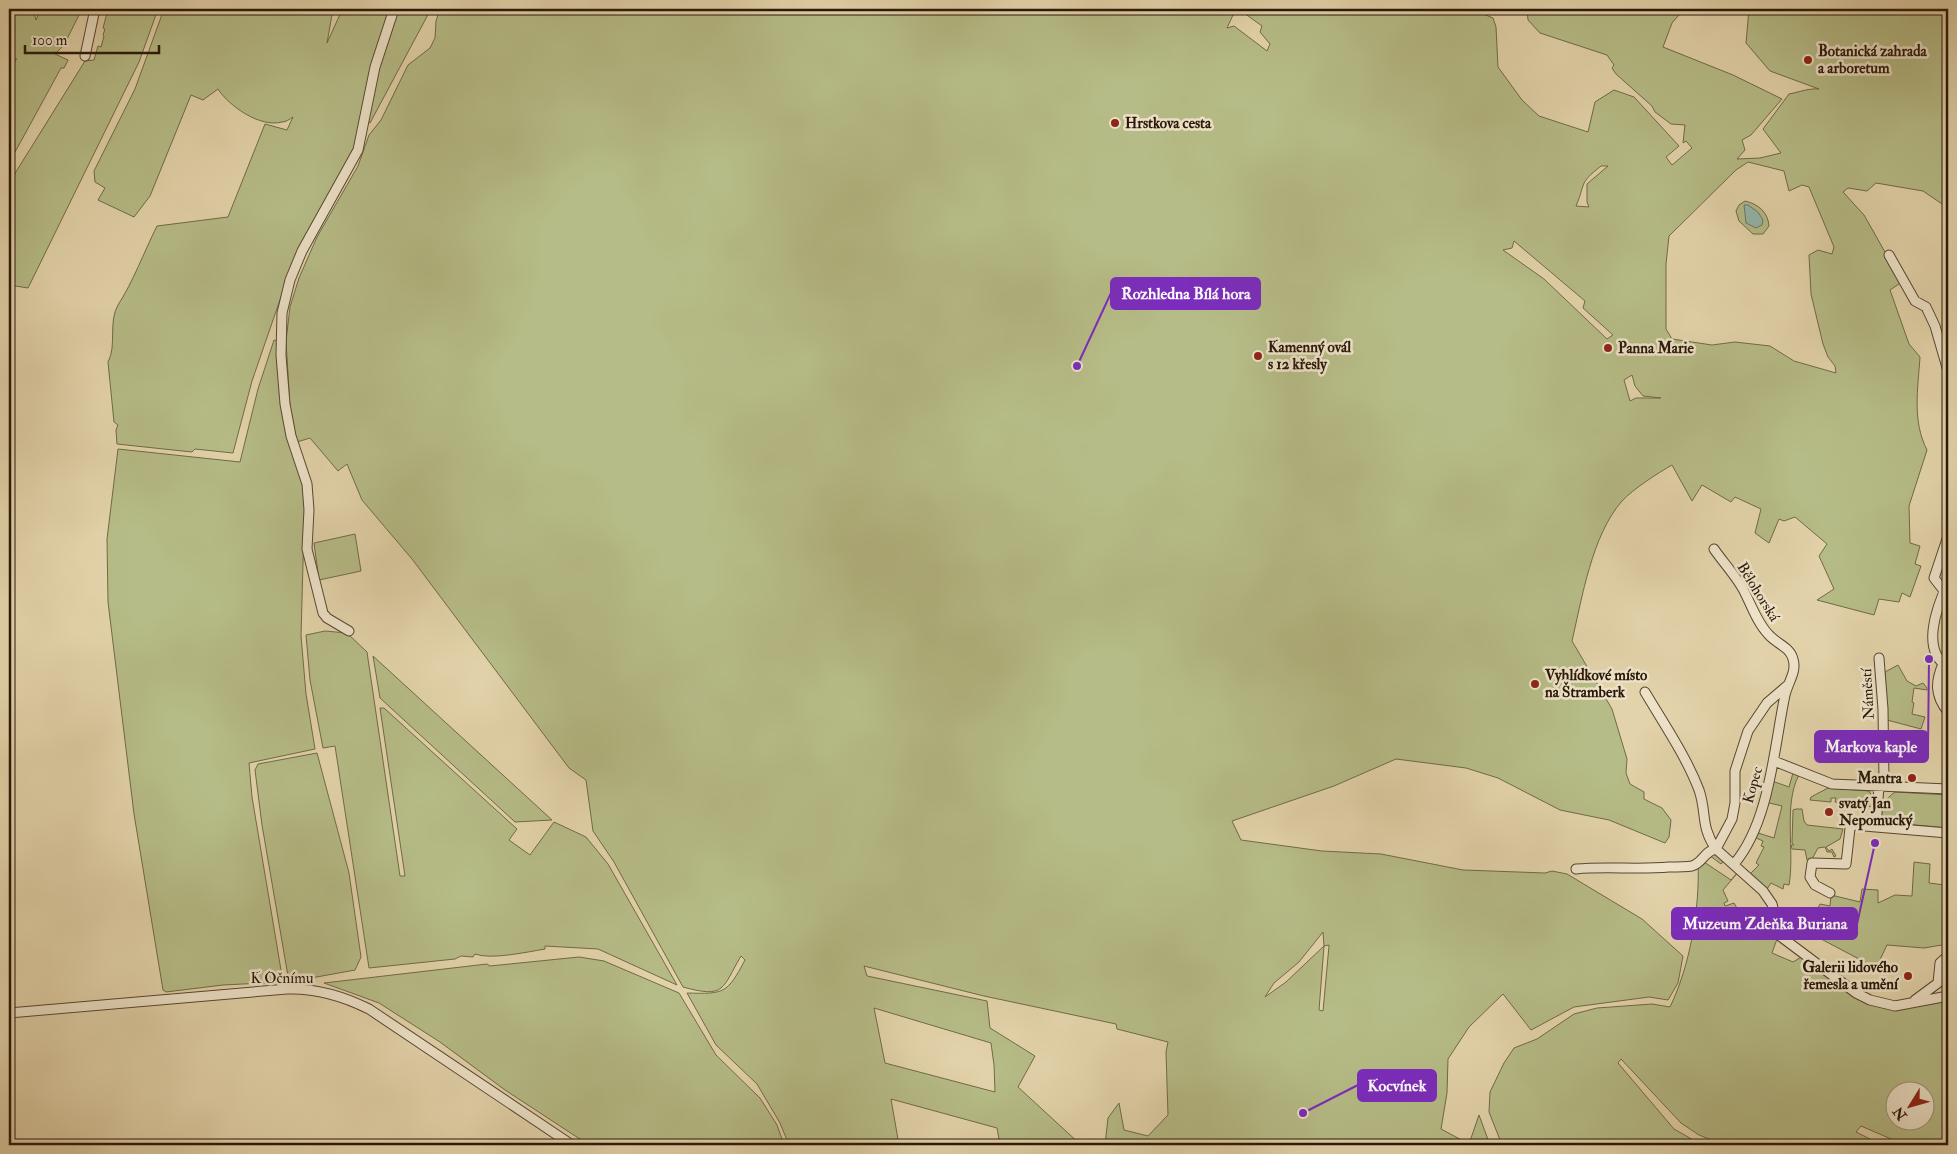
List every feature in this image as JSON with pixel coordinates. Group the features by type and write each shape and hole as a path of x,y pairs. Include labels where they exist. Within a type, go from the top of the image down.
{"street":[{"path":"85,56 95,9"},
{"path":"349,631 327,618 323,613 310,565 307,549 309,510 307,484 291,436 285,404 281,355 282,313 290,280 302,251 358,150 375,67 394,9"},
{"path":"1889,255 1914,302 1926,307 1935,326 1948,371"},
{"path":"1948,536 1934,578 1946,587 1933,639 1935,651 1945,666 1937,677 1938,697 1948,712"},
{"name":"Bělohorská","path":"1714,549 1742,587 1764,629 1788,650 1793,657 1795,670"},
{"name":"Náměstí","path":"1876,826 1879,786 1884,782 1884,709 1879,658"},
{"name":"Kopec","path":"1734,864 1749,841 1774,761 1788,685 1795,670"},
{"name":"Kopec","path":"1576,869 1599,867 1649,869 1691,866 1698,862 1708,851 1716,849 1732,819 1735,803 1735,772 1748,731 1766,703 1788,685"},
{"path":"1645,692 1688,766 1700,792 1707,835 1716,849 1756,884 1772,904 1780,936 1856,993 1884,1004 1895,1006 1948,996"},
{"path":"1774,761 1832,784 1948,789"},
{"path":"1830,893 1816,886 1810,878 1812,863 1846,864 1850,828 1854,825 1948,833"},
{"path":"1911,1003 1938,983 1940,963 1948,956"},
{"name":"K Očnímu","path":"9,1013 286,989 305,988 332,994 369,1009 572,1145"}],"green space":[{"path":"9,9 33,9 36,20 41,9 82,9 64,45 55,54 68,60 64,68 61,68 9,163 9,65 17,59 9,59"},
{"path":"108,9 158,9 139,62 28,288 9,285 9,197 12,197 15,192 9,188 9,183 85,61 94,60 98,46 101,47"},
{"path":"164,9 333,9 327,43 342,10 389,9 358,142 293,262 252,381 233,453 195,449 192,452 117,444 116,430 118,425 114,422 108,362 112,349 113,319 157,226 228,217 265,124 287,130 293,117 285,121 273,123 255,119 237,108 218,89 203,100 191,95 150,196 134,217 98,200 105,188 95,182 94,171 135,89"},
{"path":"398,9 431,9 370,123 368,122 377,69"},
{"path":"440,9 1471,9 1493,18 1496,27 1498,67 1522,100 1539,116 1588,132 1595,102 1614,90 1634,97 1679,146 1666,157 1672,165 1692,148 1686,141 1683,143 1685,125 1671,124 1655,112 1652,106 1616,74 1612,68 1614,65 1607,55 1540,33 1528,20 1527,9 1684,9 1672,23 1663,47 1733,75 1782,99 1751,135 1742,140 1745,150 1737,159 1760,158 1781,153 1763,129 1789,94 1819,89 1770,71 1746,43 1749,9 1948,9 1948,208 1923,191 1876,183 1867,191 1848,188 1843,192 1864,215 1902,282 1890,290 1909,344 1920,357 1917,404 1919,428 1927,450 1909,506 1910,543 1920,546 1915,564 1921,566 1910,597 1902,593 1899,602 1879,599 1874,615 1817,600 1834,589 1819,556 1827,544 1795,517 1784,521 1779,519 1769,543 1755,533 1761,509 1735,497 1731,502 1702,485 1692,501 1672,465 1632,491 1612,515 1596,549 1584,587 1572,641 1612,709 1627,759 1626,773 1630,784 1644,792 1644,799 1662,808 1671,820 1669,837 1665,843 1609,820 1560,810 1498,778 1466,768 1396,759 1334,786 1232,821 1241,840 1322,851 1381,854 1463,870 1545,873 1552,871 1567,874 1642,919 1683,956 1678,983 1668,1000 1649,997 1574,1007 1531,1030 1503,994 1469,1027 1448,1059 1447,1093 1441,1129 1469,1144 1479,1115 1490,1145 1105,1145 1108,1118 1119,1103 1124,1130 1148,1136 1168,1115 1166,1052 1168,1042 1117,1029 1116,1024 984,996 864,966 867,976 987,1001 990,1028 1035,1056 1018,1087 1081,1145 1000,1145 997,1128 891,1099 899,1145 789,1145 780,1123 757,1084 716,1045 687,993 709,993 723,990 734,980 745,960 741,956 726,983 715,991 708,992 683,987 614,862 593,831 586,780 569,768 412,559 362,500 347,464 338,471 310,438 297,442 290,407 286,341 290,307 299,278 317,237 358,166 369,135 381,120 408,65 430,48 435,38 436,21","holes":["1240,10 1262,26 1260,32 1270,44 1267,51 1234,26 1227,28 1233,15","1748,162 1784,171 1789,191 1802,185 1809,187 1834,247 1832,254 1818,250 1809,255 1811,294 1823,344 1828,357 1835,366 1836,373 1794,361 1770,346 1735,342 1712,345 1672,339 1666,329 1666,264 1669,236 1736,170","1601,166 1608,166 1587,184 1587,202 1589,207 1576,206 1584,184","1514,241 1585,301 1583,308 1613,335 1607,339 1544,279 1503,250 1512,248","1632,375 1635,386 1643,396 1661,398 1636,398 1630,401 1624,380","1323,932 1324,946 1286,982 1265,997 1274,983 1299,962","1324,946 1329,946 1323,1011 1319,1010","874,1008 991,1043 995,1092 885,1063"]},
{"path":"1745,201 1762,209 1767,217 1769,226 1763,234 1753,234 1739,221 1736,211 1739,205"},
{"path":"274,340 278,341 305,490 301,636 306,694 315,749 249,763 252,797 283,982 223,985 166,992 163,990 134,814 108,602 107,539 118,449 240,462 258,389"},
{"path":"355,534 361,571 319,580 314,543"},
{"path":"325,631 347,633 367,652 400,876 405,876 380,708 384,708 517,829 509,840 530,855 554,822 586,837 608,864 677,985 598,949 545,946 545,949 509,955 482,956 475,954 473,957 461,956 455,959 369,968 335,746 323,748 310,680 306,635"},
{"path":"373,656 552,820 515,822 380,698"},
{"path":"1898,665 1907,681 1916,686 1923,683 1927,688 1927,690 1914,688 1912,714 1925,717 1921,729 1887,720 1885,672"},
{"path":"317,753 349,873 361,957 355,970 289,982 262,825 255,770 258,764"},
{"path":"1793,773 1799,775 1794,787 1790,814 1789,885 1784,884 1783,889 1771,883 1765,892 1749,875 1759,865 1756,863 1764,847 1761,846 1763,841 1754,837 1755,832 1774,838 1782,806 1765,802 1772,781 1789,787"},
{"path":"1828,788 1869,791 1874,807 1835,802 1836,798 1831,798 1831,802 1810,800 1811,797"},
{"path":"1895,792 1948,795 1948,828 1884,822 1881,819 1882,807 1888,797"},
{"path":"1802,809 1804,821 1807,825 1843,829 1840,839 1826,847 1829,851 1832,849 1836,856 1834,857 1832,852 1827,852 1825,847 1818,848 1811,861 1807,860 1805,850 1792,849 1791,845 1794,845 1792,843 1793,810"},
{"path":"1713,849 1740,870 1723,890 1728,901 1724,903 1725,906 1734,903 1745,922 1753,917 1756,936 1764,934 1777,939 1772,953 1793,962 1803,956 1869,1004 1948,1000 1948,1145 1905,1145 1861,1126 1856,1132 1882,1145 1724,1145 1699,1135 1681,1123 1621,1059 1618,1063 1674,1129 1702,1145 1502,1145 1489,1112 1490,1092 1504,1063 1514,1048 1537,1039 1574,1014 1597,1008 1652,1004 1670,1007 1683,974 1692,936 1697,899 1698,863 1701,860 1731,880 1738,872 1724,861 1721,864 1706,853"},
{"path":"1914,862 1930,864 1929,883 1945,885 1943,898 1948,899 1948,944 1924,948 1887,945 1876,968 1806,931 1820,904 1830,906 1831,895 1860,902 1862,889 1878,890 1878,903 1895,895 1912,896"},
{"path":"579,957 604,961 679,993 716,1055 760,1098 777,1125 784,1145 589,1145 505,1090 440,1042 379,1003 324,983 487,964 490,966"}],"water":[{"path":"1744,205 1748,205 1758,212 1763,220 1762,225 1756,228 1746,223"}],"place":[{"name":"Botanická zahrada a arboretum","path":"1808,60"},
{"name":"Hrstkova cesta","path":"1115,123"},
{"name":"Panna Marie","path":"1608,348"},
{"name":"Kamenný ovál s 12 křesly","path":"1258,356"},
{"name":"Rozhledna Bílá hora","path":"1077,366"},
{"name":"Markova kaple","path":"1929,659"},
{"name":"Vyhlídkové místo na Štramberk","path":"1535,684"},
{"name":"Mantra","path":"1912,778"},
{"name":"svatý Jan Nepomucký","path":"1829,812"},
{"name":"Muzeum Zdeňka Buriana","path":"1875,843"},
{"name":"Galerii lidového řemesla a umění","path":"1908,976"},
{"name":"Kocvínek","path":"1303,1113"}]}
